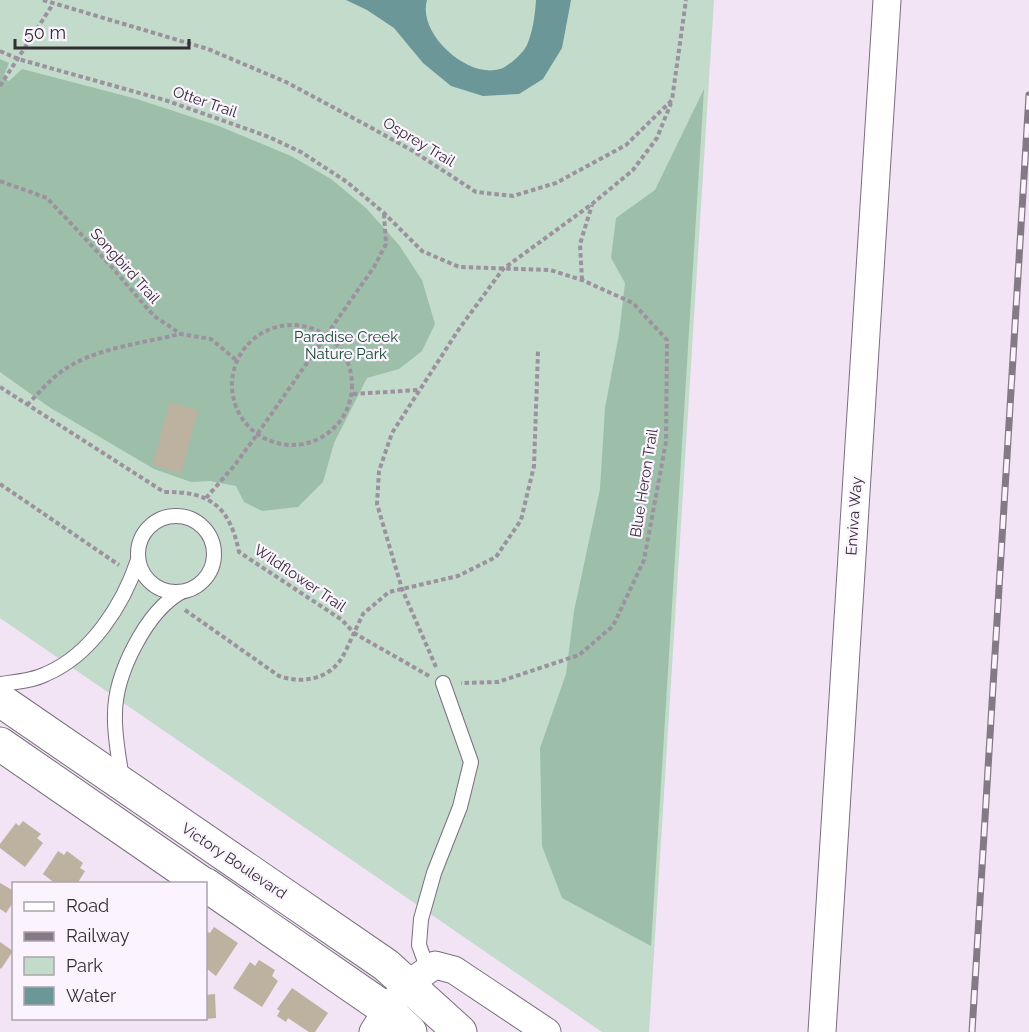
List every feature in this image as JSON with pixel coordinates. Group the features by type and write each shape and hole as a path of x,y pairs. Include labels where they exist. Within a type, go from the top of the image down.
{"main road":[{"name":"Victory Boulevard","path":"0,700 386,965 418,977 460,1032"},
{"path":"0,744 201,882"},
{"path":"207,886 380,1021 410,1032"}],"street":[{"name":"Enviva Way","path":"822,1032 887,0"},
{"path":"380,1021 418,977 435,965 454,970 547,1032"}],"lane":[{"path":"122,784 114,716 116,693 128,659 145,630 175,595 195,587 207,577 213,563 214,548 208,534 198,523 185,516 170,516 156,521 143,534 138,545 138,560 142,574 153,585 175,595"},
{"path":"0,684 19,682 46,674 80,650 104,626 133,574 138,560"},
{"path":"418,977 421,919 434,873 460,807 471,762 443,683"}],"path":[{"name":"Osprey Trail","path":"43,0 208,49 276,78 413,151 476,192 513,196 556,183 626,145 672,100"},
{"path":"443,683 402,589 377,504 379,471 392,433 459,329 503,269 592,204 633,170 657,138 672,100 686,0"},
{"path":"0,86 53,4"},
{"name":"Otter Trail","path":"0,51 18,59 168,101 269,137 301,152 347,182 384,213 422,251 459,267 503,269"},
{"name":"Songbird Trail","path":"0,181 47,198 154,316 181,334 211,339 236,360"},
{"path":"582,280 580,244 592,204"},
{"path":"0,387 164,492 186,492 207,498 256,436 374,267 386,244 384,213"},
{"name":"Blue Heron Trail","path":"443,683 498,682 579,655 613,626 644,560 666,442 667,340 633,303 582,280 550,270 503,269"},
{"path":"281,325 305,326 327,336 343,353 351,375 353,394 341,421 324,437 302,446 278,445 256,436 240,418 231,396 232,372 242,350 259,334 281,325"},
{"path":"27,405 57,375 78,361 101,353 181,334"},
{"path":"175,595 279,675 294,681 321,677 338,664 363,614 389,592 458,576 496,556 522,520 534,466 538,351"},
{"path":"353,394 420,390"},
{"path":"0,484 133,574"},
{"name":"Wildflower Trail","path":"207,498 224,512 235,531 240,552 342,620 354,633"},
{"path":"354,633 443,683"}],"green space":[{"name":"Paradise Creek Nature Park","path":"0,0 714,0 649,1032 602,1032 0,618"},
{"path":"0,59 9,63 3,78 9,81 22,69 137,99 219,126 291,156 331,179 366,208 399,245 422,280 435,324 422,351 399,369 367,378 334,443 323,482 298,507 262,511 244,502 236,486 210,481 191,482 154,469 49,407 0,372"},
{"path":"704,89 651,946 562,898 542,846 540,748 566,674 574,611 600,489 605,408 619,334 625,283 611,258 616,218 655,190"}],"water":[{"path":"346,0 427,0 426,13 430,26 447,51 473,67 487,70 503,68 524,50 532,29 536,0 571,0 562,48 543,79 519,94 483,96 451,86 423,63 394,28 367,10"}],"building":[{"path":"170,402 198,410 181,473 152,465"},
{"path":"23,821 41,834 37,838 43,843 25,867 0,848 0,844 16,823 19,826"},
{"path":"58,851 64,855 67,851 83,863 80,868 85,871 78,882 53,882 43,874"},
{"path":"0,883 12,890 12,904 6,913 0,909"},
{"path":"214,927 238,943 216,976 207,969 207,932 210,933"},
{"path":"0,942 12,952 0,968"},
{"path":"259,960 275,970 272,976 278,981 262,1007 233,988 250,962 255,966"},
{"path":"292,988 328,1013 315,1032 309,1032 288,1018 286,1022 277,1016 280,1011 277,1009"},
{"path":"215,994 216,1018 207,1019 207,995"}],"railway":[{"path":"972,1032 1029,95"}]}
